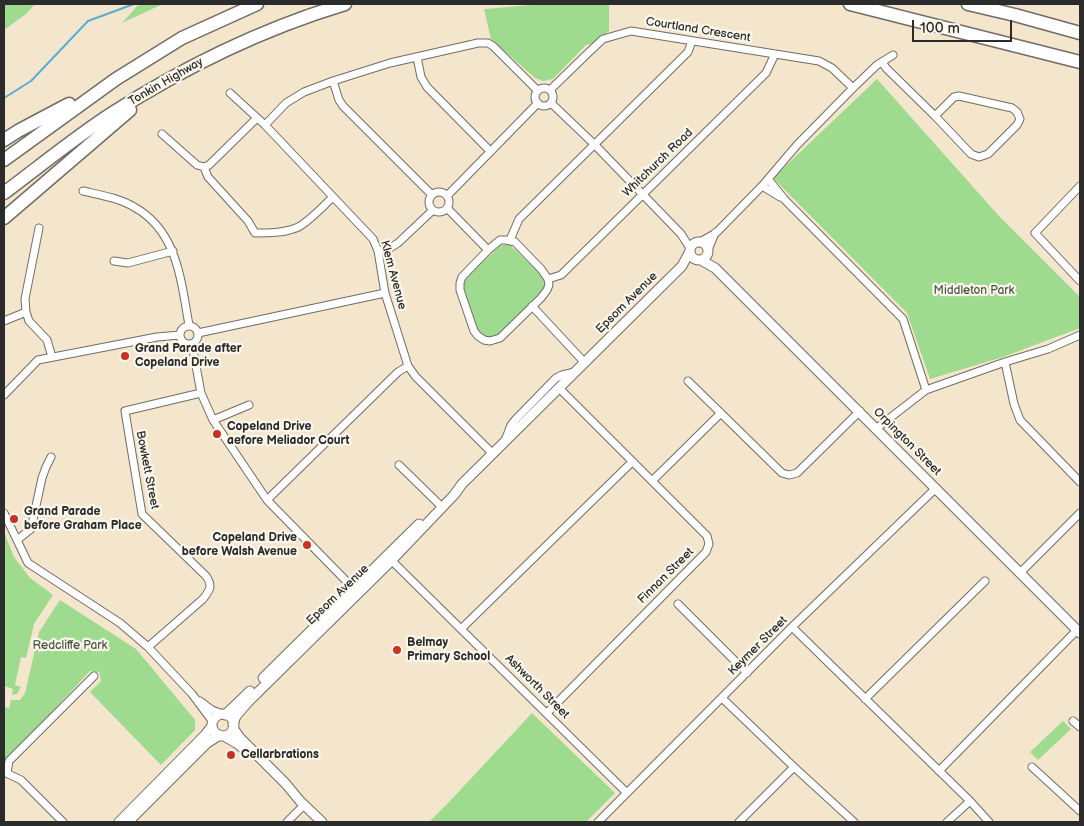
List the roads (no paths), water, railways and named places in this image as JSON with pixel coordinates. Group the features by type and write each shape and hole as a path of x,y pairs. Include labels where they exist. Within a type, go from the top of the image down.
{"highway":[{"path":"4,140 116,79 182,38 257,4"},
{"name":"Tonkin Highway","path":"4,193 110,115 162,83 213,55 246,40 345,4"},
{"path":"850,4 1080,62"},
{"path":"968,4 1080,32"},
{"path":"4,160 116,79"},
{"path":"4,218 162,83"}],"street":[{"name":"Courtland Crescent","path":"550,90 604,39 631,31 819,61 832,68 853,88"},
{"path":"510,240 519,219 688,52 692,41"},
{"path":"265,125 286,103 304,92 390,62 478,43 493,46 538,90"},
{"name":"Whitchurch Road","path":"548,279 561,275 766,73 775,54"},
{"name":"Epsom Avenue","path":"223,715 235,706 390,558 453,490 462,484 493,454 682,266 694,246 716,232 762,186 796,145 853,88 877,65 893,55"},
{"path":"417,57 421,77 424,82 490,151"},
{"path":"882,62 971,154 979,157 988,154 1017,125 1020,119 1018,112 1012,108 958,96 954,97 935,116"},
{"path":"333,81 343,106 432,195"},
{"path":"538,90 544,88 550,90 553,96 551,103 546,106 538,103"},
{"path":"538,90 536,97 538,103"},
{"name":"Klem Avenue","path":"230,93 265,125 373,239 378,251 385,293 408,366 416,377 493,454"},
{"path":"447,196 538,103"},
{"path":"551,103 694,246 705,245 703,256 692,257 694,246"},
{"path":"162,134 197,165 204,167 210,165 257,118"},
{"path":"204,167 208,177 248,220 255,233 270,233 296,228 305,223 333,197"},
{"path":"768,179 785,200 903,319 926,390"},
{"path":"762,186 785,200"},
{"path":"1080,186 1035,233 1080,281"},
{"path":"83,190 114,198 135,207 152,220 165,235 179,270 189,326"},
{"path":"438,192 444,193 449,201 447,208 442,212 432,210 429,200 432,195 438,192"},
{"path":"447,208 488,250"},
{"path":"378,251 390,248 398,243 432,210"},
{"path":"39,228 25,299 26,312 30,320 48,340 52,357"},
{"name":"Epsom Avenue","path":"682,266 703,256 716,232"},
{"path":"500,240 510,240 515,242 541,269 548,279 549,285 547,290 500,338 494,341 484,340 474,330 460,290 460,283 462,277 488,250 500,240"},
{"path":"114,261 128,263 173,251"},
{"name":"Orpington Street","path":"703,256 1079,632"},
{"path":"198,333 385,293"},
{"path":"532,306 585,363"},
{"path":"4,321 26,312"},
{"path":"189,326 196,328 198,333 197,341 192,344 184,343 180,335 182,329 189,326"},
{"path":"4,395 38,360 157,337 180,335"},
{"path":"877,428 926,390 1048,349 1080,335"},
{"path":"192,344 201,393 213,420 267,500 356,590"},
{"path":"1005,362 1014,404 1020,420 1080,482"},
{"path":"267,500 398,372 408,366"},
{"path":"504,443 511,425 556,378 575,372"},
{"path":"688,381 782,473 789,475 796,473 860,411"},
{"name":"Finnan Street","path":"547,713 664,592 706,552 709,544 707,536 559,388"},
{"name":"Bowkett Street","path":"148,647 203,599 209,592 210,587 206,576 142,514 125,411 201,393"},
{"path":"213,420 249,405"},
{"path":"652,481 720,413"},
{"path":"17,540 30,529 42,478 51,458"},
{"path":"462,628 632,462"},
{"path":"399,466 441,505"},
{"name":"Keymer Street","path":"598,822 792,628 936,488"},
{"path":"4,512 28,563 120,623 148,647 192,694 212,710 230,717 240,738 322,822"},
{"path":"1020,573 1080,513"},
{"name":"Ashworth Street","path":"390,558 627,793"},
{"path":"865,699 985,581"},
{"name":"Epsom Avenue","path":"233,726 236,716 248,702 356,590"},
{"path":"678,604 747,673"},
{"path":"792,628 970,801 989,822"},
{"path":"939,771 1079,632"},
{"path":"63,822 21,780 5,772 9,761 94,676"},
{"path":"192,694 212,724 215,732 242,747 282,788 302,803"},
{"path":"722,698 854,822"},
{"path":"119,822 205,735 217,716 223,715"},
{"path":"1073,720 1080,727"},
{"path":"128,822 207,743 230,733 233,726"},
{"path":"739,822 794,767"},
{"path":"1032,767 1080,812"},
{"path":"947,822 970,801"},
{"path":"287,822 302,803"}],"waterway":[{"path":"4,98 31,81 88,21 134,4"}],"place":[{"name":"Grand Parade after Copeland Drive","path":"125,356"},
{"name":"Copeland Drive aefore Meliador Court","path":"217,434"},
{"name":"Grand Parade before Graham Place","path":"14,519"},
{"name":"Copeland Drive before Walsh Avenue","path":"307,545"},
{"name":"Belmay Primary School","path":"397,650"},
{"name":"Cellarbrations","path":"231,755"}],"park label":[{"name":"Middleton Park","path":"974,291"},
{"name":"Redcliffe Park","path":"70,646"}]}
